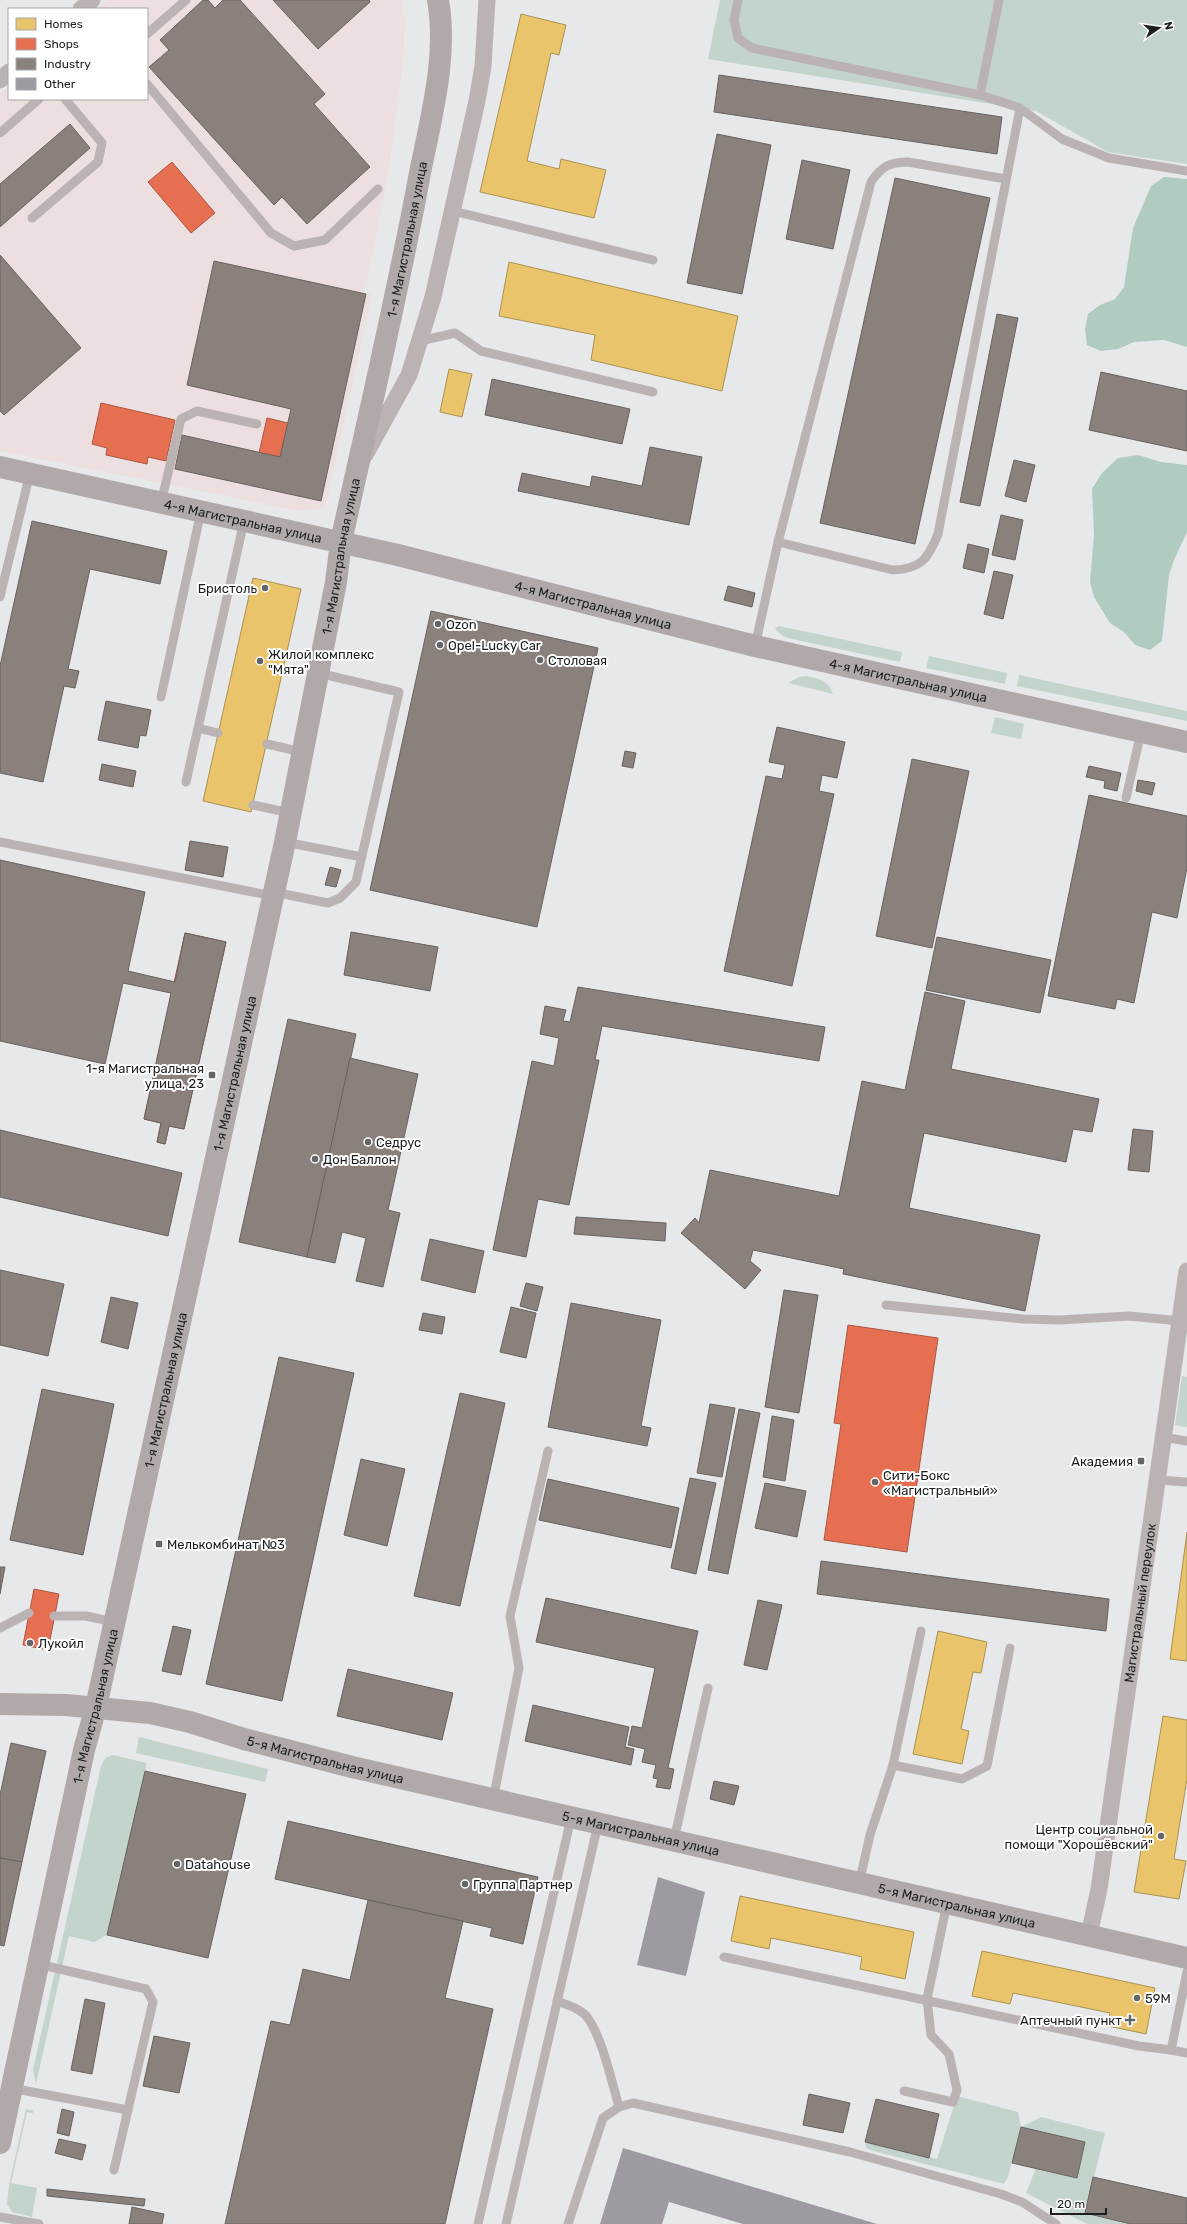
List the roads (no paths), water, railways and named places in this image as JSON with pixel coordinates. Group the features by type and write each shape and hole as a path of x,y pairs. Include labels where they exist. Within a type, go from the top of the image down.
{"street":[{"path":"82,8 92,0"},
{"name":"1-я Магистральная улица","path":"0,2143 84,1750 96,1707 285,842 336,582 342,542 414,208 442,47 441,18 438,0"},
{"path":"357,471 409,375 433,297 453,211 483,66 487,0"},
{"path":"0,80 8,73"},
{"name":"4-я Магистральная улица","path":"0,466 398,555 755,646 1187,742"},
{"name":"Магистральный переулок","path":"1089,1935 1099,1890 1187,1271"},
{"name":"5-я Магистральная улица","path":"0,1704 39,1703 150,1713 352,1767 673,1842 1187,1958"}],"lane":[{"path":"148,33 186,0"},
{"path":"738,0 734,20 738,38 752,48 980,95 1020,108 1062,139 1109,158 1187,171"},
{"path":"980,95 998,0"},
{"path":"148,85 271,233 294,246 325,240 378,189"},
{"path":"0,133 38,100"},
{"path":"32,218 98,162 102,143 66,100"},
{"path":"778,542 893,570 907,570 921,563 931,551 938,534 1020,108"},
{"path":"755,646 778,542 871,182 879,170 893,162 908,162 1006,179"},
{"path":"453,211 653,260"},
{"path":"420,341 455,334 481,351 653,392"},
{"path":"161,502 181,419 197,411 257,424"},
{"path":"0,597 30,473"},
{"path":"161,697 201,511"},
{"path":"186,782 244,521"},
{"path":"0,842 273,894 328,903 340,898 356,882 399,692 318,673"},
{"path":"198,728 218,733"},
{"path":"1126,798 1141,732"},
{"path":"267,744 302,752"},
{"path":"253,805 290,813"},
{"path":"285,842 362,856"},
{"path":"886,1305 1023,1319 1060,1320 1129,1316 1181,1321"},
{"path":"1163,1438 1187,1441"},
{"path":"493,1800 518,1668 510,1616 548,1451"},
{"path":"1158,1480 1187,1482"},
{"path":"0,1628 29,1613"},
{"path":"54,1616 86,1616 114,1622"},
{"path":"859,1884 870,1835 893,1765 921,1631"},
{"path":"893,1765 962,1779 987,1766 1010,1648"},
{"path":"673,1842 708,1688"},
{"path":"478,2224 571,1818"},
{"path":"506,2224 598,1824"},
{"path":"904,2091 953,2102 957,2090 949,2054 931,2035 926,1999 947,1903"},
{"path":"724,1957 926,1999 1139,2046 1171,2050 1187,2054"},
{"path":"38,1964 146,1988 153,2002 114,2170"},
{"path":"1171,2050 1187,1972"},
{"path":"557,2001 578,2010 587,2017 602,2048 619,2107"},
{"path":"11,2088 128,2110"},
{"path":"568,2224 602,2118 619,2107 633,2103 850,2152 1013,2197 1056,2224"},
{"path":"0,2217 39,2224"}],"place":[{"name":"Бристоль","path":"265,588"},
{"name":"Ozon","path":"438,624"},
{"name":"Opel-Lucky Car","path":"440,645"},
{"name":"Столовая","path":"540,660"},
{"name":"Жилой комплекс \"Мята\"","path":"260,661"},
{"name":"1-я Магистральная улица, 23","path":"212,1075"},
{"name":"Седрус","path":"368,1142"},
{"name":"Дон Баллон","path":"315,1159"},
{"name":"Академия","path":"1141,1461"},
{"name":"Сити-Бокс «Магистральный»","path":"875,1482"},
{"name":"Мелькомбинат №3","path":"159,1544"},
{"name":"Лукойл","path":"30,1643"},
{"name":"Центр социальной помощи \"Хорошёвский\"","path":"1161,1836"},
{"name":"Datahouse","path":"177,1864"},
{"name":"Группа Партнер","path":"465,1884"},
{"name":"59М","path":"1137,1998"},
{"name":"Аптечный пункт","path":"1130,2020"}]}
